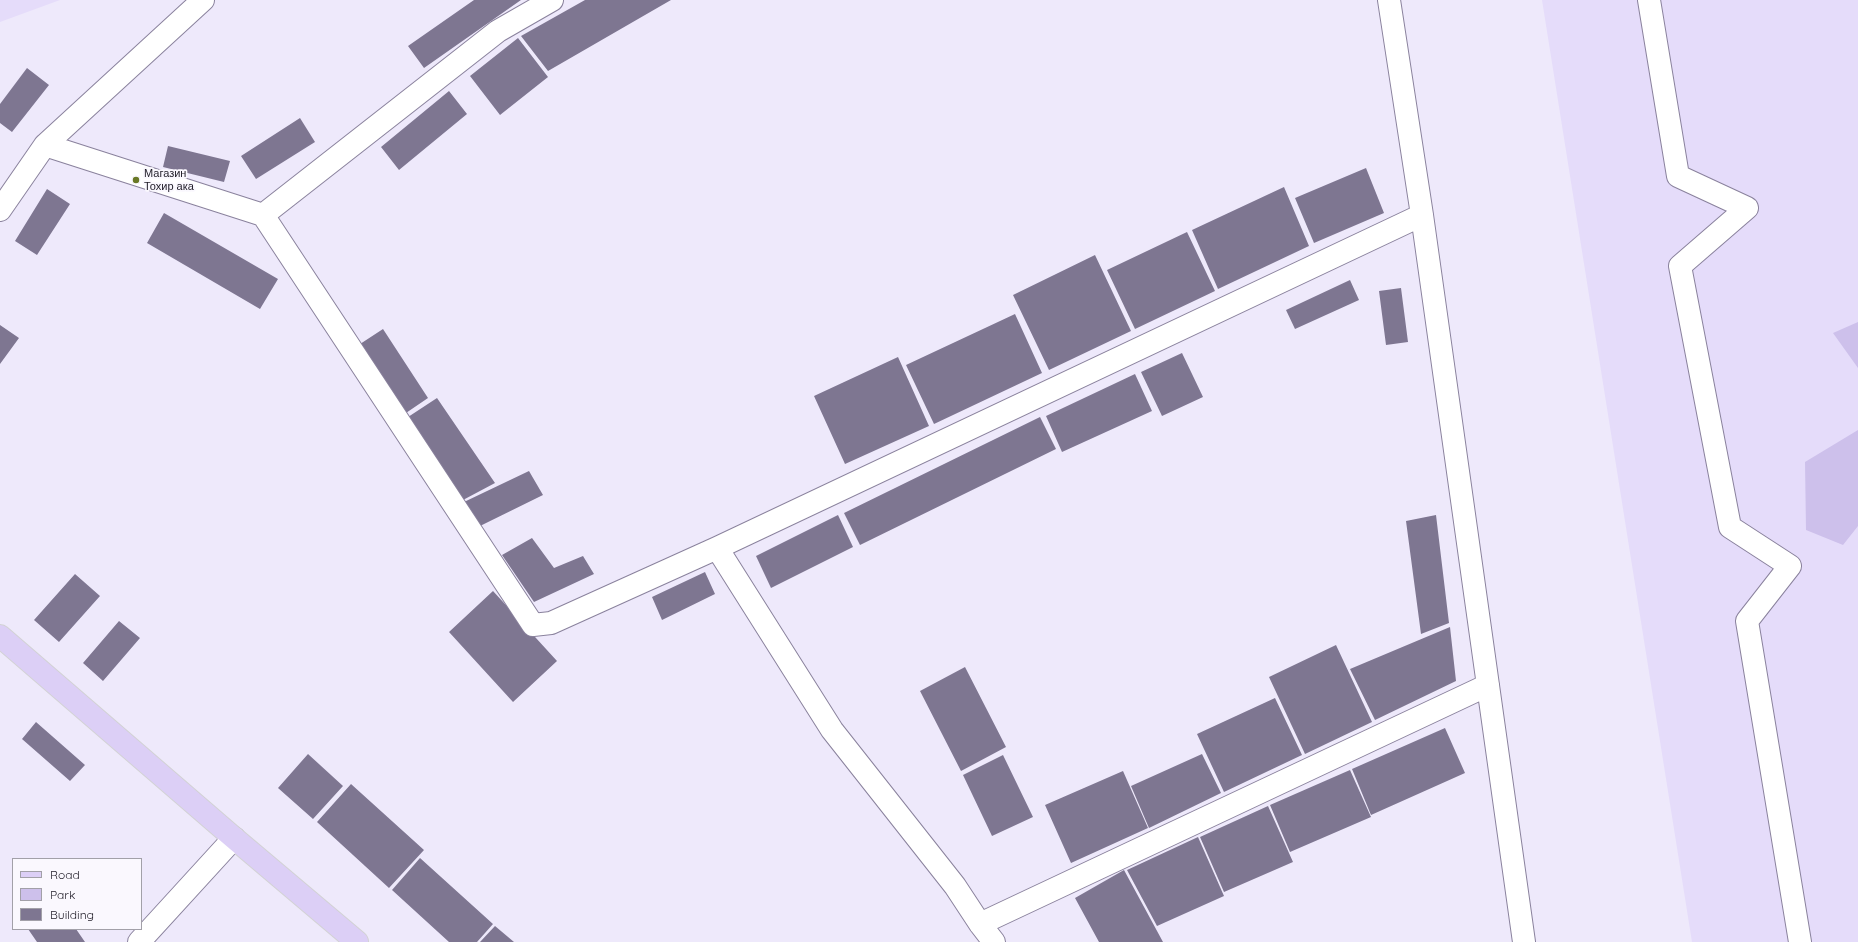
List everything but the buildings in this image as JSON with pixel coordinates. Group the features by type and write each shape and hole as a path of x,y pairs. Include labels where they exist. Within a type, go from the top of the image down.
{"main road":[{"path":"0,636 357,942"}],"street":[{"path":"0,210 45,145 203,0"},
{"path":"263,215 498,31 552,0"},
{"path":"1389,0 1422,215 1524,942"},
{"path":"1649,0 1678,176 1747,208 1680,266 1730,527 1790,566 1747,621 1800,942"},
{"path":"45,145 263,215 533,625 551,623 717,548 1422,215"},
{"path":"717,548 832,730 955,886 980,924 994,942"},
{"path":"980,924 1488,685"},
{"path":"139,942 234,838"}],"shaded area":[{"path":"0,0 60,0 0,22"},
{"path":"1542,0 1858,0 1858,942 1692,942"}],"green space":[{"path":"1858,322 1858,368 1833,333"},
{"path":"1858,430 1858,526 1843,545 1806,530 1805,462"}],"place":[{"name":"Магазин Тохир ака","path":"136,180"}]}
